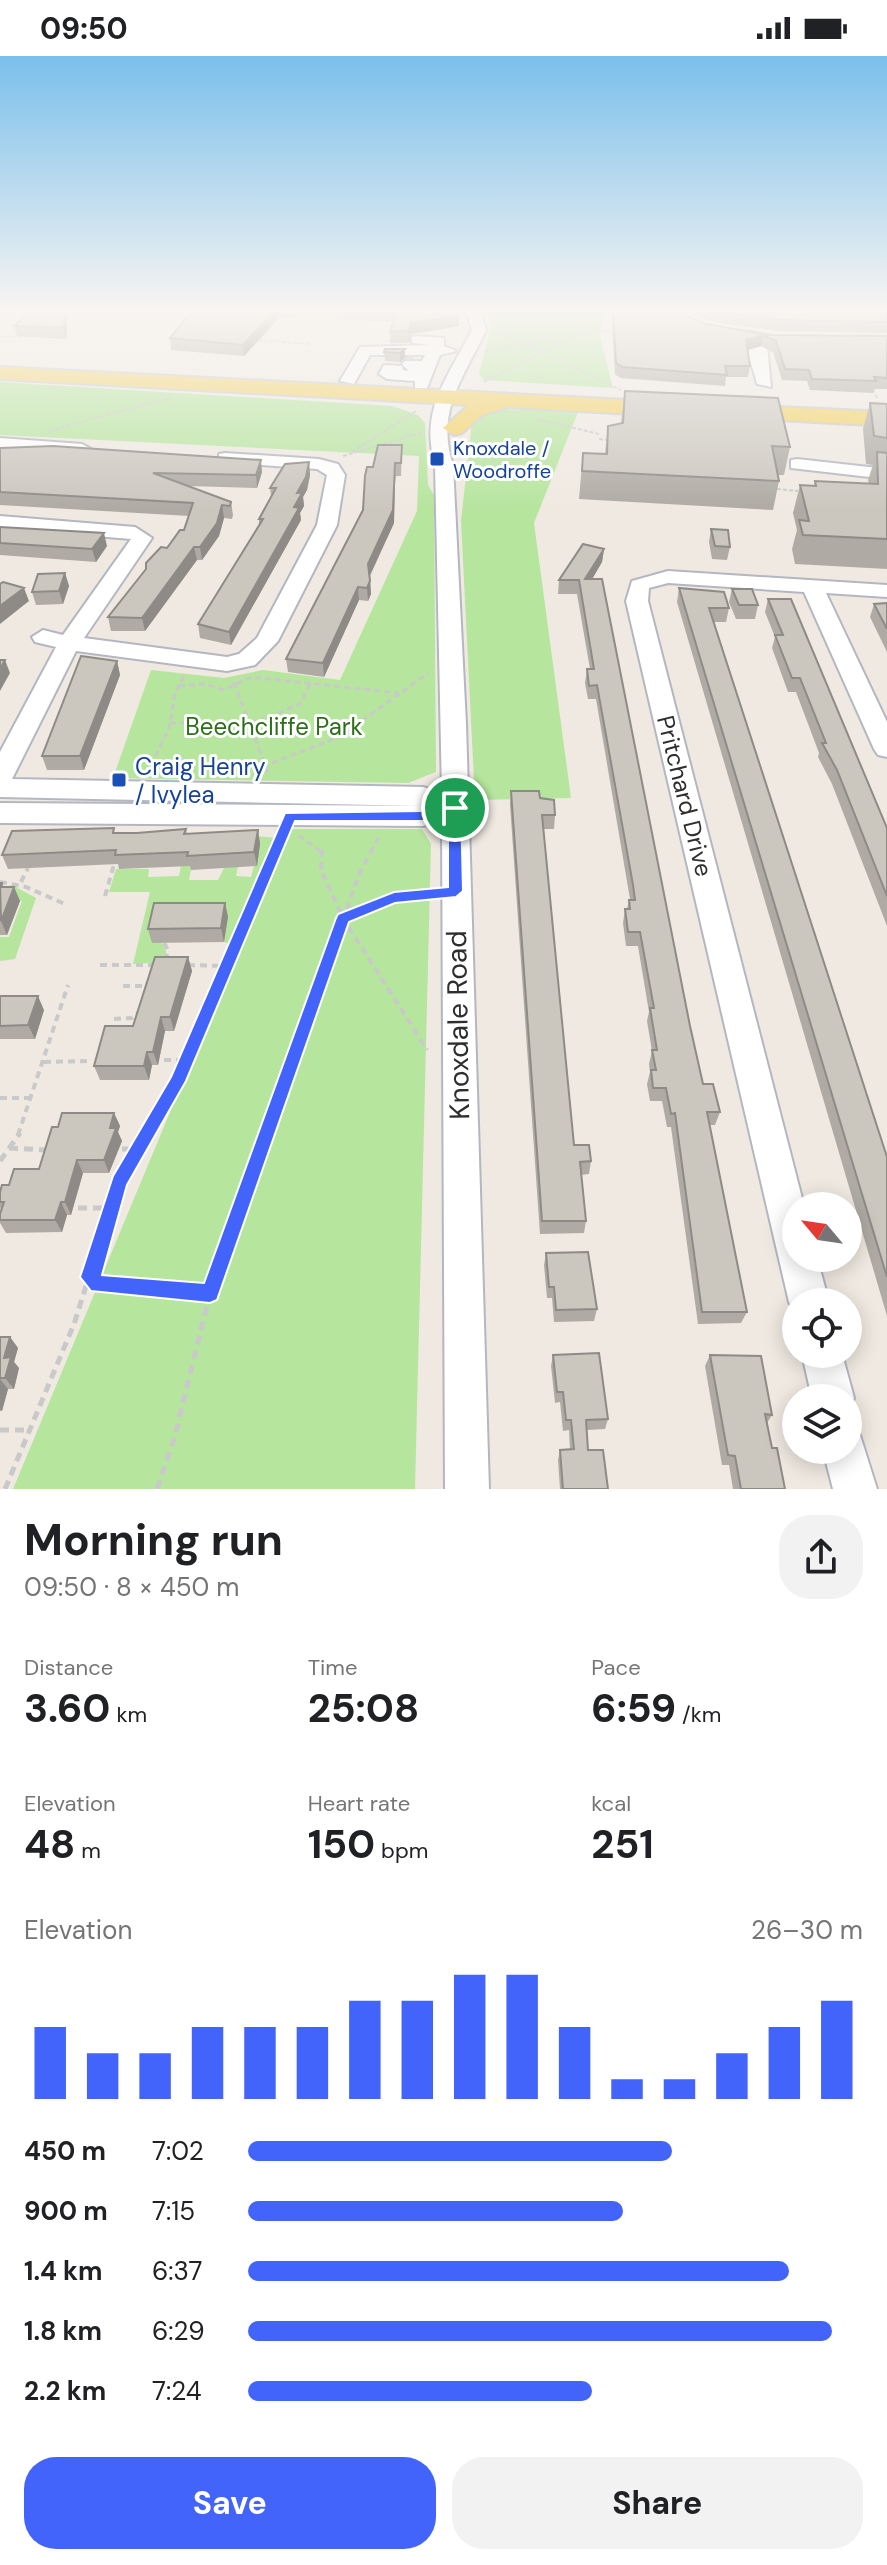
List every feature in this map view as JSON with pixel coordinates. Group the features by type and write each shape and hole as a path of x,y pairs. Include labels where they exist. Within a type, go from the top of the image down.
{"main road":[{"path":"32,375 380,396 460,391 703,404 884,408"},
{"path":"436,375 460,391 518,408"},
{"path":"380,396 421,408 442,428 474,410 703,404"}],"street":[{"name":"Knoxdale Road","path":"467,375 442,428 455,808 467,1489"},
{"path":"763,375 765,384"},
{"path":"0,443 96,449"},
{"path":"43,637 193,661 231,673 267,641 327,525 336,475 332,468 319,464 207,456"},
{"path":"797,464 887,474"},
{"path":"0,522 141,535 137,548 69,643 0,777"},
{"name":"Pritchard Drive","path":"782,1192 637,601 639,585 668,577 887,591"},
{"path":"812,587 887,749"},
{"path":"0,788 423,796 455,808"},
{"path":"0,813 290,820 423,816 455,808"},
{"path":"849,1464 855,1489"}],"path":[{"path":"460,391 496,375"},
{"path":"588,375 621,390"},
{"path":"866,386 871,384 884,408"},
{"path":"42,433 206,385"},
{"path":"518,408 548,424 614,440"},
{"path":"349,454 416,411"},
{"path":"319,464 442,428"},
{"path":"769,489 798,491"},
{"path":"134,791 146,774 170,723 179,686 193,661"},
{"path":"231,673 399,693"},
{"path":"179,686 206,684 224,690 231,673"},
{"path":"231,673 251,724 263,767"},
{"path":"214,792 263,767 339,737 428,673"},
{"path":"170,723 251,724 300,704 310,684"},
{"path":"290,820 294,832 322,850 321,870 343,918 427,1050"},
{"path":"5,1489 74,1324 119,1182 186,1060 280,833 290,820"},
{"path":"157,1489 174,1439 210,1293 360,872 387,828"},
{"path":"105,896 116,857"},
{"path":"21,882 28,868"},
{"path":"0,882 21,882 41,896 67,905"},
{"path":"343,918 394,898 456,891"},
{"path":"100,965 164,965 168,950 164,943"},
{"path":"168,950 175,946"},
{"path":"180,965 226,966"},
{"path":"123,986 146,989 150,981 157,981"},
{"path":"0,1161 22,1129 68,985"},
{"path":"132,1018 138,1011 145,1010"},
{"path":"114,1019 142,1021"},
{"path":"164,1060 186,1060"},
{"path":"44,1062 91,1061"},
{"path":"0,1098 32,1098"},
{"path":"9,1148 50,1151"},
{"path":"122,1149 138,1149"},
{"path":"78,1208 111,1208"},
{"path":"89,1277 98,1284 120,1287 210,1293"},
{"path":"0,1430 28,1430"}],"green space":[{"path":"480,375 610,375 613,388 484,380"},
{"name":"Beechcliffe Park","path":"0,382 392,406 418,415 425,423 428,485 434,495 436,772 408,783 113,778 151,670 224,678 263,670 340,680 417,511 419,456 0,435"},
{"path":"499,409 578,412 534,523 571,798 475,800 461,521 472,421 480,413"},
{"path":"288,829 422,829 431,844 415,1489 13,1489"},
{"path":"247,835 276,838 231,944 224,942 228,917 152,942 162,943 166,951 164,962 133,964 150,892 109,892 116,869 149,869 148,877 179,876 181,865 195,848 189,880 218,880 225,866 238,866 236,876 251,877 254,866"},
{"path":"12,885 36,898 15,959 0,961 0,937 9,937 22,901 14,901 5,887"}],"building":[{"path":"811,375 887,375 887,378 874,377 876,381 812,379"},
{"path":"625,391 778,398 790,447 772,446 779,481 582,471 583,453 607,454 608,426 623,423"},
{"path":"870,403 887,404 887,438 874,436"},
{"path":"378,445 402,445 401,463 395,463 393,510 368,564 370,581 367,588 358,587 323,663 286,659 363,510 367,467 373,467"},
{"path":"53,446 261,460 256,475 153,473 231,502 230,506 222,505 217,523 200,547 194,547 142,618 108,617 146,569 146,563 161,547 167,548 180,530 184,530 193,503 0,492 0,448"},
{"path":"877,452 887,453 887,539 803,535 799,520 809,521 800,485 816,486 815,481 878,484"},
{"path":"309,462 306,477 297,493 302,493 294,507 299,508 229,632 198,624 263,519 259,519 276,488 270,488 285,464"},
{"path":"0,527 104,533 92,549 0,543"},
{"path":"711,529 728,530 730,547 715,546"},
{"path":"583,544 604,549 585,579 602,579 690,1026 703,1084 713,1084 720,1112 707,1112 747,1312 702,1312 675,1113 671,1114 666,1088 653,1088 651,1070 656,1070 652,1050 657,1050 650,1008 654,1008 640,932 628,932 625,909 630,909 629,900 635,900 633,885 597,685 589,686 587,669 594,669 579,580 559,580"},
{"path":"65,573 59,591 32,592 38,574"},
{"path":"3,582 24,588 0,606 0,584"},
{"path":"679,588 724,592 729,608 709,608 887,1157 887,1277"},
{"path":"732,589 752,589 758,605 739,605"},
{"path":"768,599 791,599 887,828 887,896 837,770 822,743 826,743 800,678 792,678 775,635 783,635"},
{"path":"887,603 887,629 874,604"},
{"path":"81,656 117,661 80,756 42,756"},
{"path":"511,791 539,791 540,798 554,800 555,815 542,815 574,1145 589,1145 591,1161 580,1162 586,1221 542,1221"},
{"path":"114,828 113,833 186,829 184,834 258,830 254,852 187,856 188,852 115,855 116,850 2,855 12,831"},
{"path":"0,883 1,887 14,887 1,921"},
{"path":"154,903 225,903 221,928 148,929"},
{"path":"155,957 188,957 170,1017 161,1017 153,1052 147,1052 144,1066 94,1066 105,1026 133,1026"},
{"path":"0,996 38,996 28,1025 0,1026"},
{"path":"62,1113 114,1113 110,1128 116,1128 104,1160 77,1160 65,1202 61,1202 55,1220 0,1220 4,1202 0,1202 2,1185 9,1185 14,1169 39,1169 52,1127 58,1127"},
{"path":"588,1252 597,1309 556,1310 554,1287 549,1287 546,1253"},
{"path":"0,1337 10,1337 4,1358 11,1357 5,1378 0,1378"},
{"path":"599,1353 608,1419 586,1420 588,1450 603,1450 608,1489 563,1489 560,1450 574,1449 571,1420 566,1420 563,1392 557,1392 553,1355"},
{"path":"710,1355 761,1356 772,1415 765,1414 772,1448 777,1448 785,1489 741,1489 735,1456 728,1455"}],"place":[{"name":"Knoxdale / Woodroffe","path":"437,459"},
{"name":"Craig Henry / Ivylea","path":"119,780"}],"route":[{"path":"455,808 456,891 394,898 343,918 210,1293 98,1284 89,1277 119,1182 177,1081 280,833 289,825 290,816 423,816 455,808"}]}
